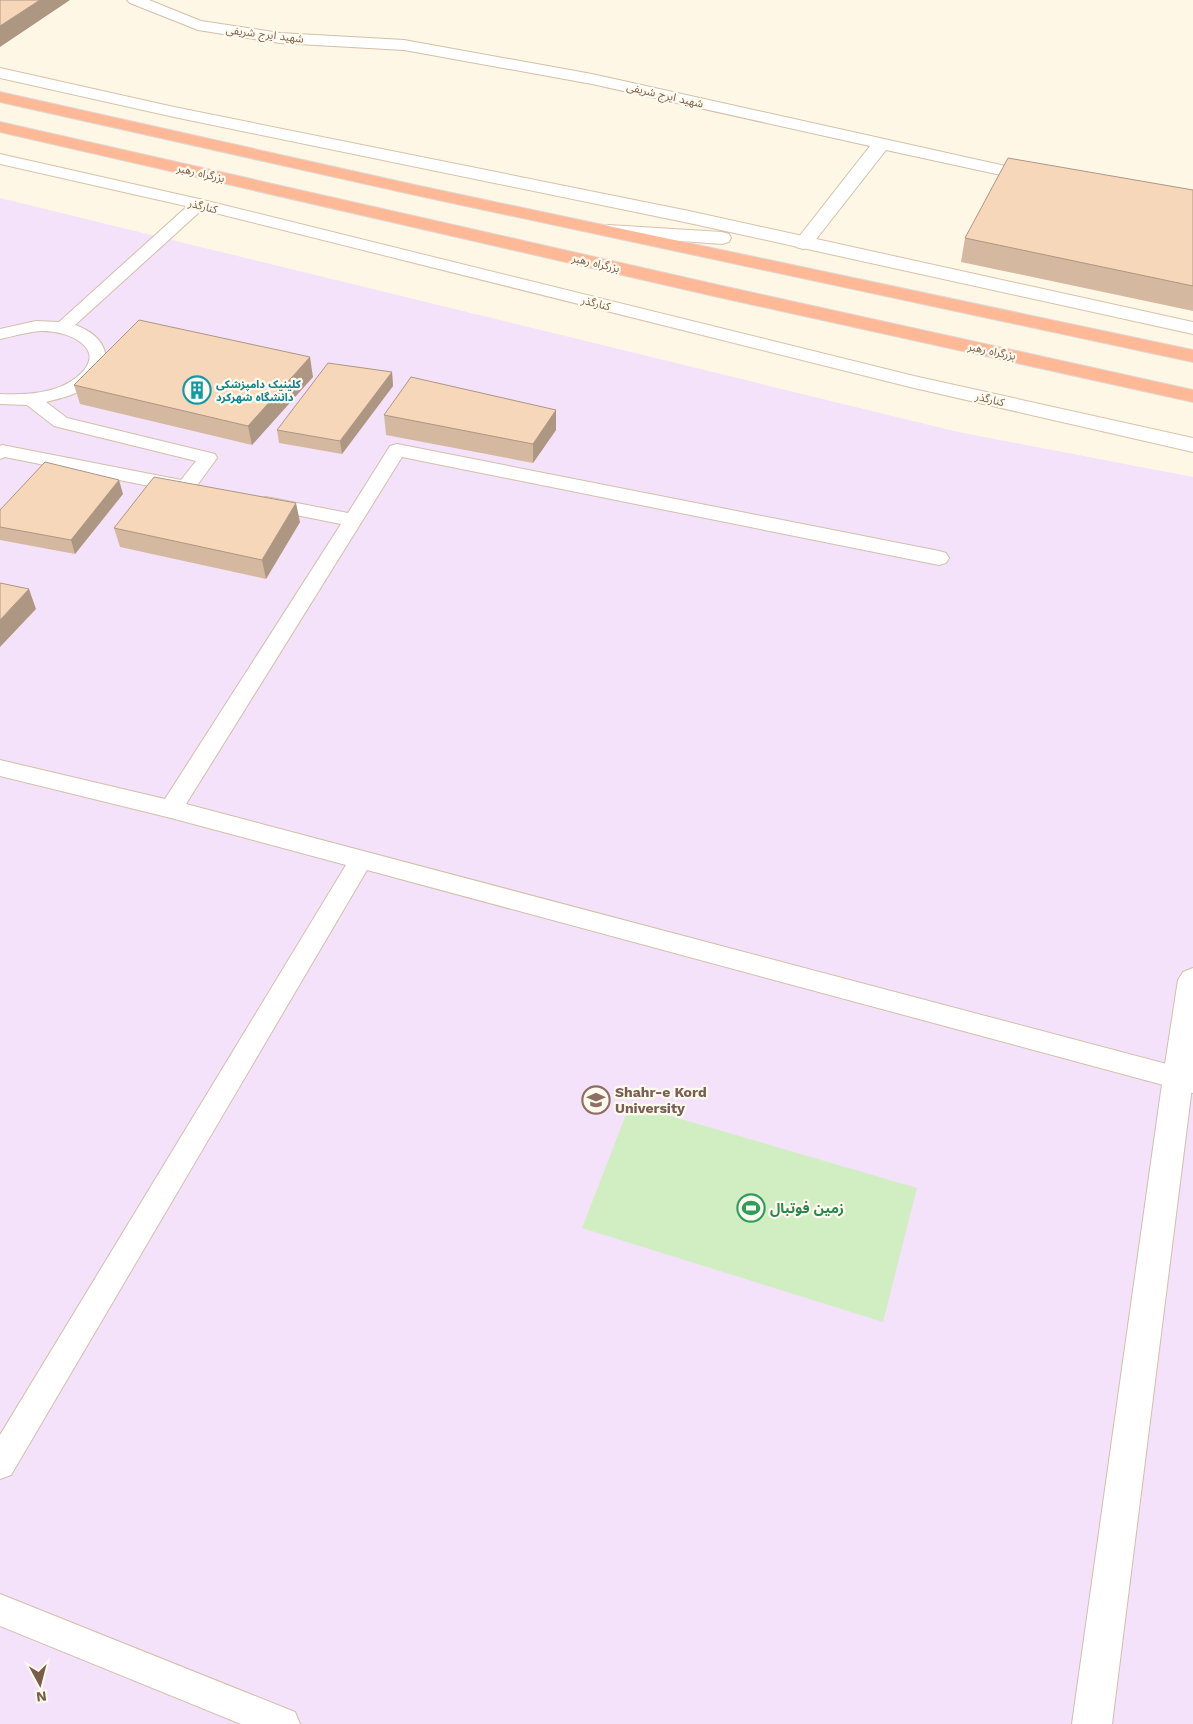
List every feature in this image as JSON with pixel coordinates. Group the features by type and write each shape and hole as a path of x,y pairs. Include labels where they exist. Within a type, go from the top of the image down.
{"highway":[{"path":"0,97 609,231 1193,356"},
{"name":"بزرگراه رهبر","path":"0,127 718,291 1193,396"}],"main road":[{"name":"شهید ایرج شریفی","path":"135,0 198,25 280,38 404,45 592,79 1056,183"},
{"path":"0,73 174,112 689,217 1193,328"},
{"path":"803,243 881,144"},
{"name":"کنارگذر","path":"0,159 199,204 914,382 1193,445"},
{"path":"609,231 803,243"},
{"path":"1092,1724 1185,1079 1193,980"}],"lane":[{"path":"63,327 199,204"},
{"path":"0,334 20,328 63,327 80,332 92,341 97,352 96,363 88,376 74,386 55,395 32,400 0,399"},
{"path":"32,400 61,422 208,458 186,487"},
{"path":"171,809 397,450 939,558"},
{"path":"0,453 2,451 206,491"},
{"path":"245,499 352,520"},
{"path":"0,768 171,809 1185,1079"},
{"path":"0,1464 360,860"},
{"path":"0,1610 283,1724"}],"shaded area":[{"name":"Shahr-e Kord University","path":"0,198 958,432 1193,477 1193,1724 0,1724"}],"green space":[{"name":"زمین فوتبال","path":"630,1104 917,1188 883,1322 582,1228"}],"building":[{"path":"0,0 40,0 0,26"},
{"path":"1008,158 1193,190 1193,286 965,238"},
{"name":"کلینیک دامپزشکی دانشگاه شهرکرد","path":"139,320 310,357 248,426 74,385"},
{"path":"328,363 392,372 340,441 277,430"},
{"path":"411,377 556,410 533,444 384,415"},
{"path":"45,462 119,480 71,540 0,527 0,510"},
{"path":"154,477 296,503 262,560 114,528"},
{"path":"0,583 29,589 0,620"}],"place":[{"name":"کلینیک دامپزشکی دانشگاه شهرکرد","path":"197,390"},
{"name":"Shahr-e Kord University","path":"596,1100"},
{"name":"زمین فوتبال","path":"751,1208"}]}
